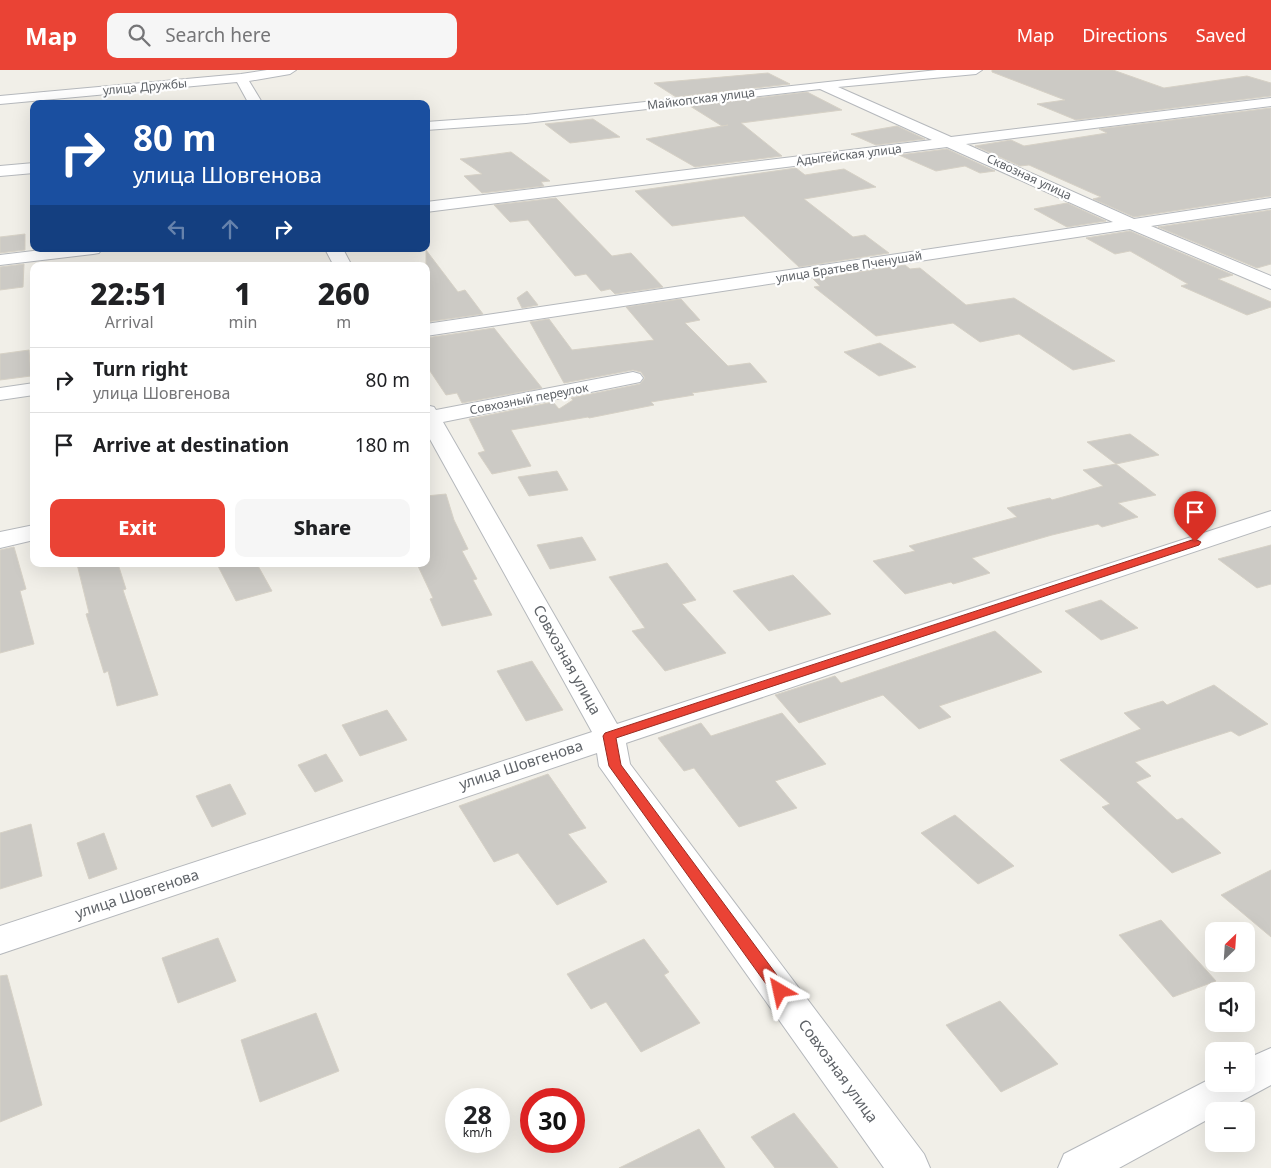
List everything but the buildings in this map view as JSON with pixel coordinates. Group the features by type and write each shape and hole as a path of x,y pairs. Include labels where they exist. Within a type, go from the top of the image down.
{"street":[{"name":"улица Дружбы","path":"0,100 241,78 290,70"},
{"name":"Майкопская улица","path":"430,126 526,119 822,85 976,70"},
{"name":"Сквозная улица","path":"796,74 1132,224 1271,283"},
{"path":"241,78 254,100"},
{"name":"Адыгейская улица","path":"430,207 1271,102"},
{"path":"0,171 30,168"},
{"name":"улица Братьев Пченушай","path":"430,329 1271,203"},
{"path":"0,260 68,252"},
{"name":"Совхозный переулок","path":"430,415 633,378"},
{"path":"0,394 30,390"},
{"name":"Совхозная улица","path":"430,421 609,736 615,766 909,1168"},
{"name":"улица Шовгенова","path":"0,940 609,736 1271,518"},
{"path":"0,540 30,533"},
{"path":"1255,1074 1271,1065"},
{"path":"1079,1168 1222,1092"}],"route":[{"path":"780,991 615,766 609,736 1195,542"}]}
